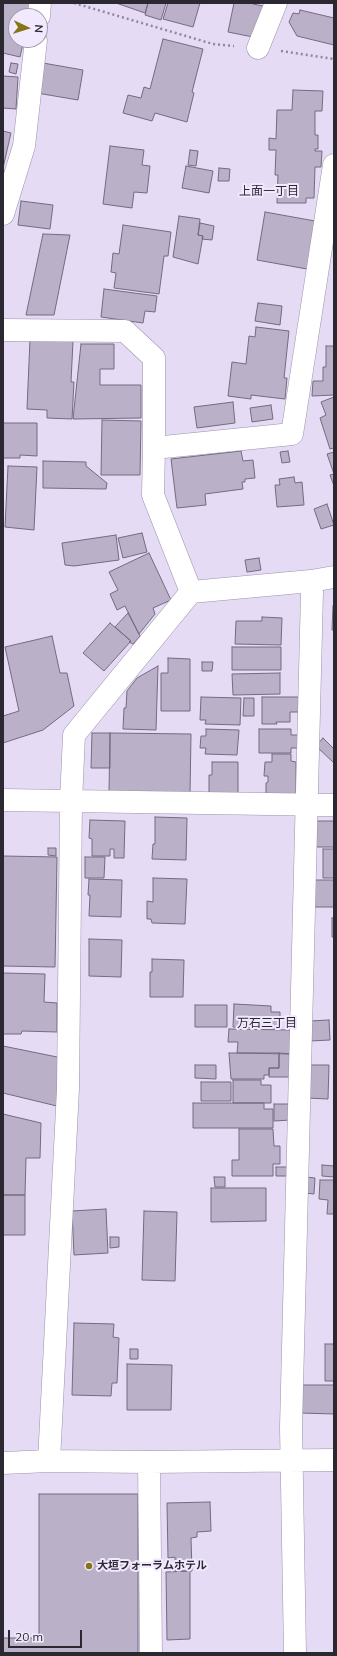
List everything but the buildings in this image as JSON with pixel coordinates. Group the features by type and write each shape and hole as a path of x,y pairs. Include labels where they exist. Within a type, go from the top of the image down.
{"street":[{"path":"258,48 276,3"},
{"path":"3,214 24,146 35,48"},
{"path":"154,448 292,434 334,165"},
{"path":"3,330 125,331 154,358 153,495 191,592"},
{"path":"49,1461 68,1089 71,802 74,735 191,592 311,581 334,577"},
{"path":"294,1653 290,1428 312,592 311,581"},
{"path":"3,800 334,805"},
{"path":"3,1463 49,1461 149,1462 334,1460"},
{"path":"149,1462 151,1653"}],"path":[{"path":"74,3 213,44 258,48 334,59"}],"place":[{"name":"大垣フォーラムホテル","path":"89,1566"}],"district":[{"name":"上面一丁目","path":"269,191"},
{"name":"万石三丁目","path":"267,1023"}]}
